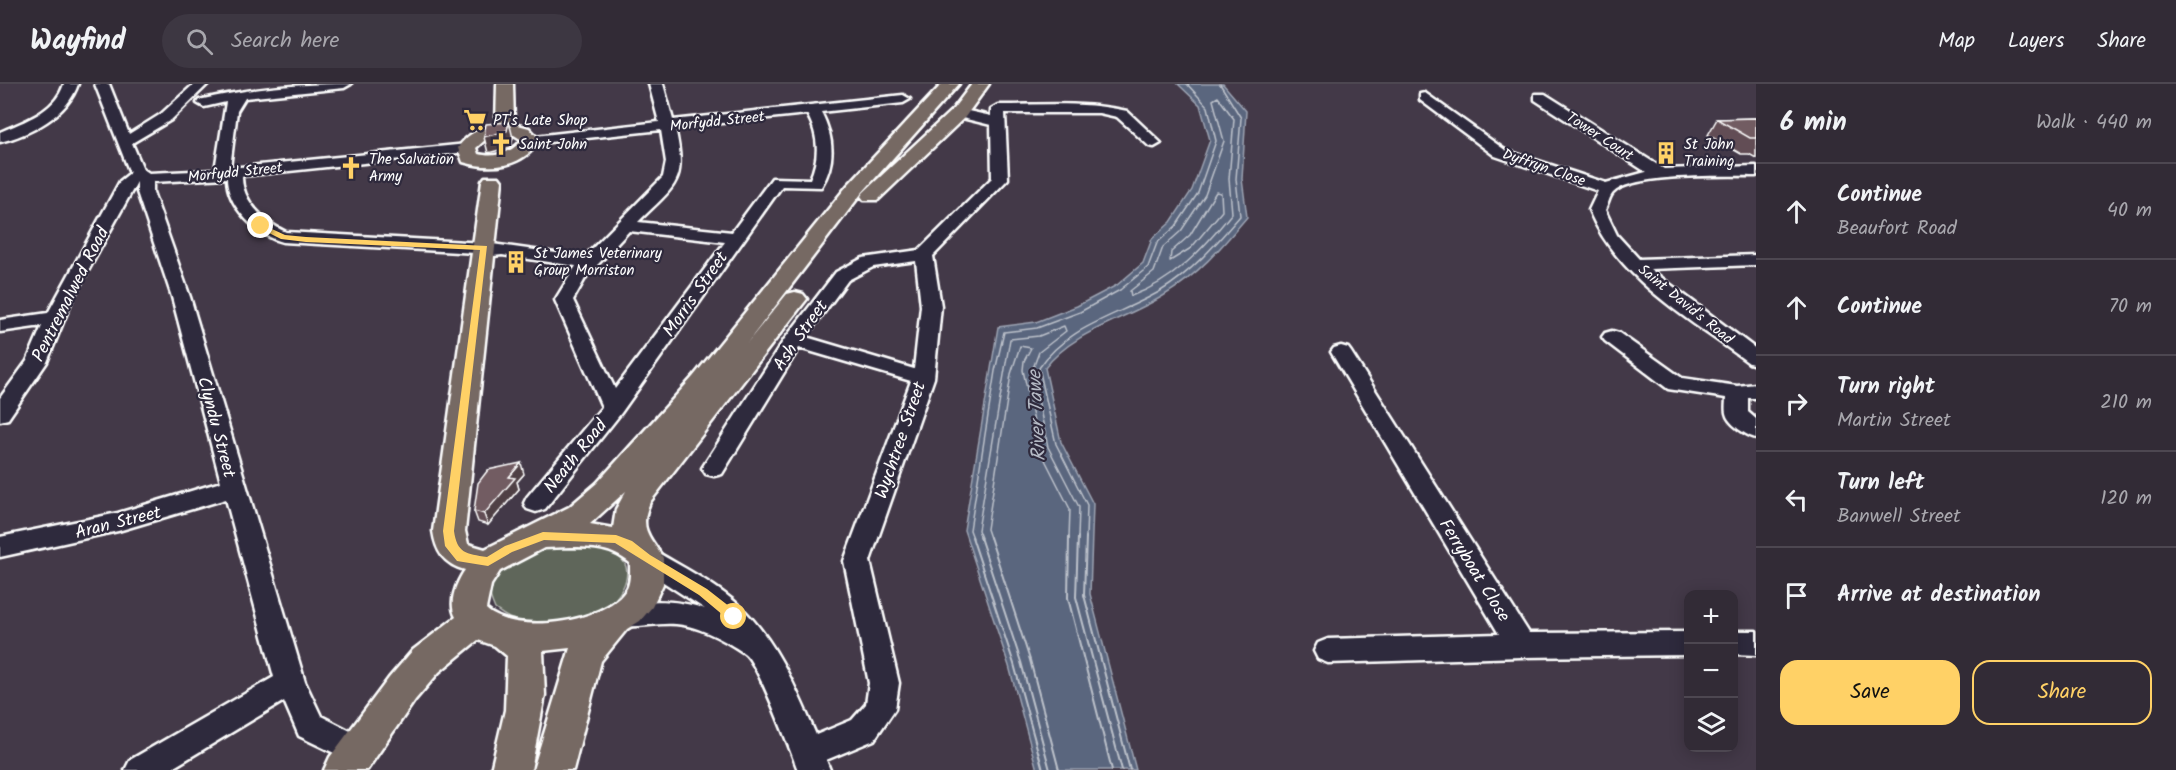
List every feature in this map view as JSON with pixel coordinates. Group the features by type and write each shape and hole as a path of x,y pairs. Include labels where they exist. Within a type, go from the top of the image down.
{"main road":[{"path":"505,84 505,129"},
{"path":"862,194 856,178 864,163 935,84"},
{"path":"511,770 525,708 528,672 525,649 490,627 469,609 474,583 488,562 508,549 543,536 580,515 608,491 703,383 951,84"},
{"path":"553,770 583,658 591,645 639,600 648,579 642,554 628,530 629,510 639,494 734,379 862,194 966,84"},
{"path":"862,194 959,112 981,84"},
{"path":"484,163 527,147 531,140 522,131 505,129 480,135 471,140 484,163 484,250 448,531 451,546 461,558 488,562"},
{"path":"543,536 606,537 616,539 642,554"},
{"path":"350,760 426,661 490,627 524,636 574,634 618,618"}],"street":[{"path":"0,138 53,111 68,96 71,84"},
{"name":"Clyndu Street","path":"102,84 142,176 145,192 181,297 290,682 310,726 350,760"},
{"path":"125,141 140,136 183,105 201,84"},
{"path":"204,104 241,94 344,84"},
{"path":"613,408 564,300 570,285 589,263 628,226 669,180 673,170 667,126 656,84"},
{"path":"241,94 232,102 230,111 229,173 235,190 261,226 283,237 502,250 589,263"},
{"name":"Dyffryn Close","path":"1425,97 1500,153 1608,189"},
{"name":"Tower Court","path":"1540,97 1660,174"},
{"name":"Morfydd Street","path":"531,140 813,111 903,99"},
{"path":"959,112 998,115 1099,109 1122,114 1154,143"},
{"name":"Morris Street","path":"613,408 778,181 815,184 824,167 824,130 813,111"},
{"path":"924,255 1000,179 998,115"},
{"name":"Morfydd Street","path":"142,176 484,163"},
{"path":"1608,189 1630,179 1660,174 1756,171"},
{"name":"Pentremalwed Road","path":"0,414 37,362 63,300 128,181 142,176"},
{"name":"Saint David's Road","path":"1608,189 1597,210 1610,238 1673,297 1756,359"},
{"path":"628,226 735,238"},
{"name":"Ash Street","path":"714,468 794,340 842,276 868,262 924,255"},
{"name":"Wychtree Street","path":"811,761 863,730 880,709 884,683 857,561 922,378 930,306 924,255"},
{"path":"1636,264 1756,260"},
{"path":"0,326 57,318"},
{"path":"1612,337 1676,384 1747,392 1737,414 1756,431"},
{"path":"794,340 922,378"},
{"name":"Ferryboat Close","path":"1341,352 1521,645"},
{"name":"Neath Road","path":"536,504 613,408"},
{"name":"Aran Street","path":"0,547 95,529 188,504 234,487"},
{"path":"642,554 703,592 734,617 756,647 811,761"},
{"path":"618,618 667,611 684,612 703,618 756,647"},
{"path":"1738,643 1756,643"},
{"path":"1328,651 1521,645 1684,644"},
{"path":"141,770 290,682"}],"shaded area":[{"path":"589,547 615,554 623,561 626,569 626,579 622,589 607,607 597,614 581,619 523,621 510,618 495,609 490,590 498,573 513,560 550,548"}],"water":[{"name":"River Tawe","path":"1178,84 1223,84 1246,111 1242,179 1247,217 1218,251 1176,288 1084,335 1057,355 1045,368 1061,442 1093,504 1090,594 1136,770 1037,770 1009,666 964,530 998,327 1036,322 1077,306 1117,285 1143,263 1152,239 1171,222 1192,190 1210,140 1200,105"}],"building":[{"path":"1756,118 1756,138 1750,138 1717,119"},
{"path":"509,122 507,131 484,137 486,124"},
{"path":"521,463 509,477 515,478 484,514 474,511 478,483 488,470"}],"place":[{"name":"PT's Late Shop","path":"475,120"},
{"name":"Saint John","path":"501,144"},
{"name":"St John Training","path":"1666,153"},
{"name":"The Salvation Army","path":"351,168"},
{"name":"St James Veterinary Group Morriston","path":"516,262"}],"route":[{"path":"261,226 283,237 431,247 484,248 448,531 451,546 461,558 488,562 508,549 543,536 597,536 616,539 637,549 646,558 703,592 734,617"}]}
